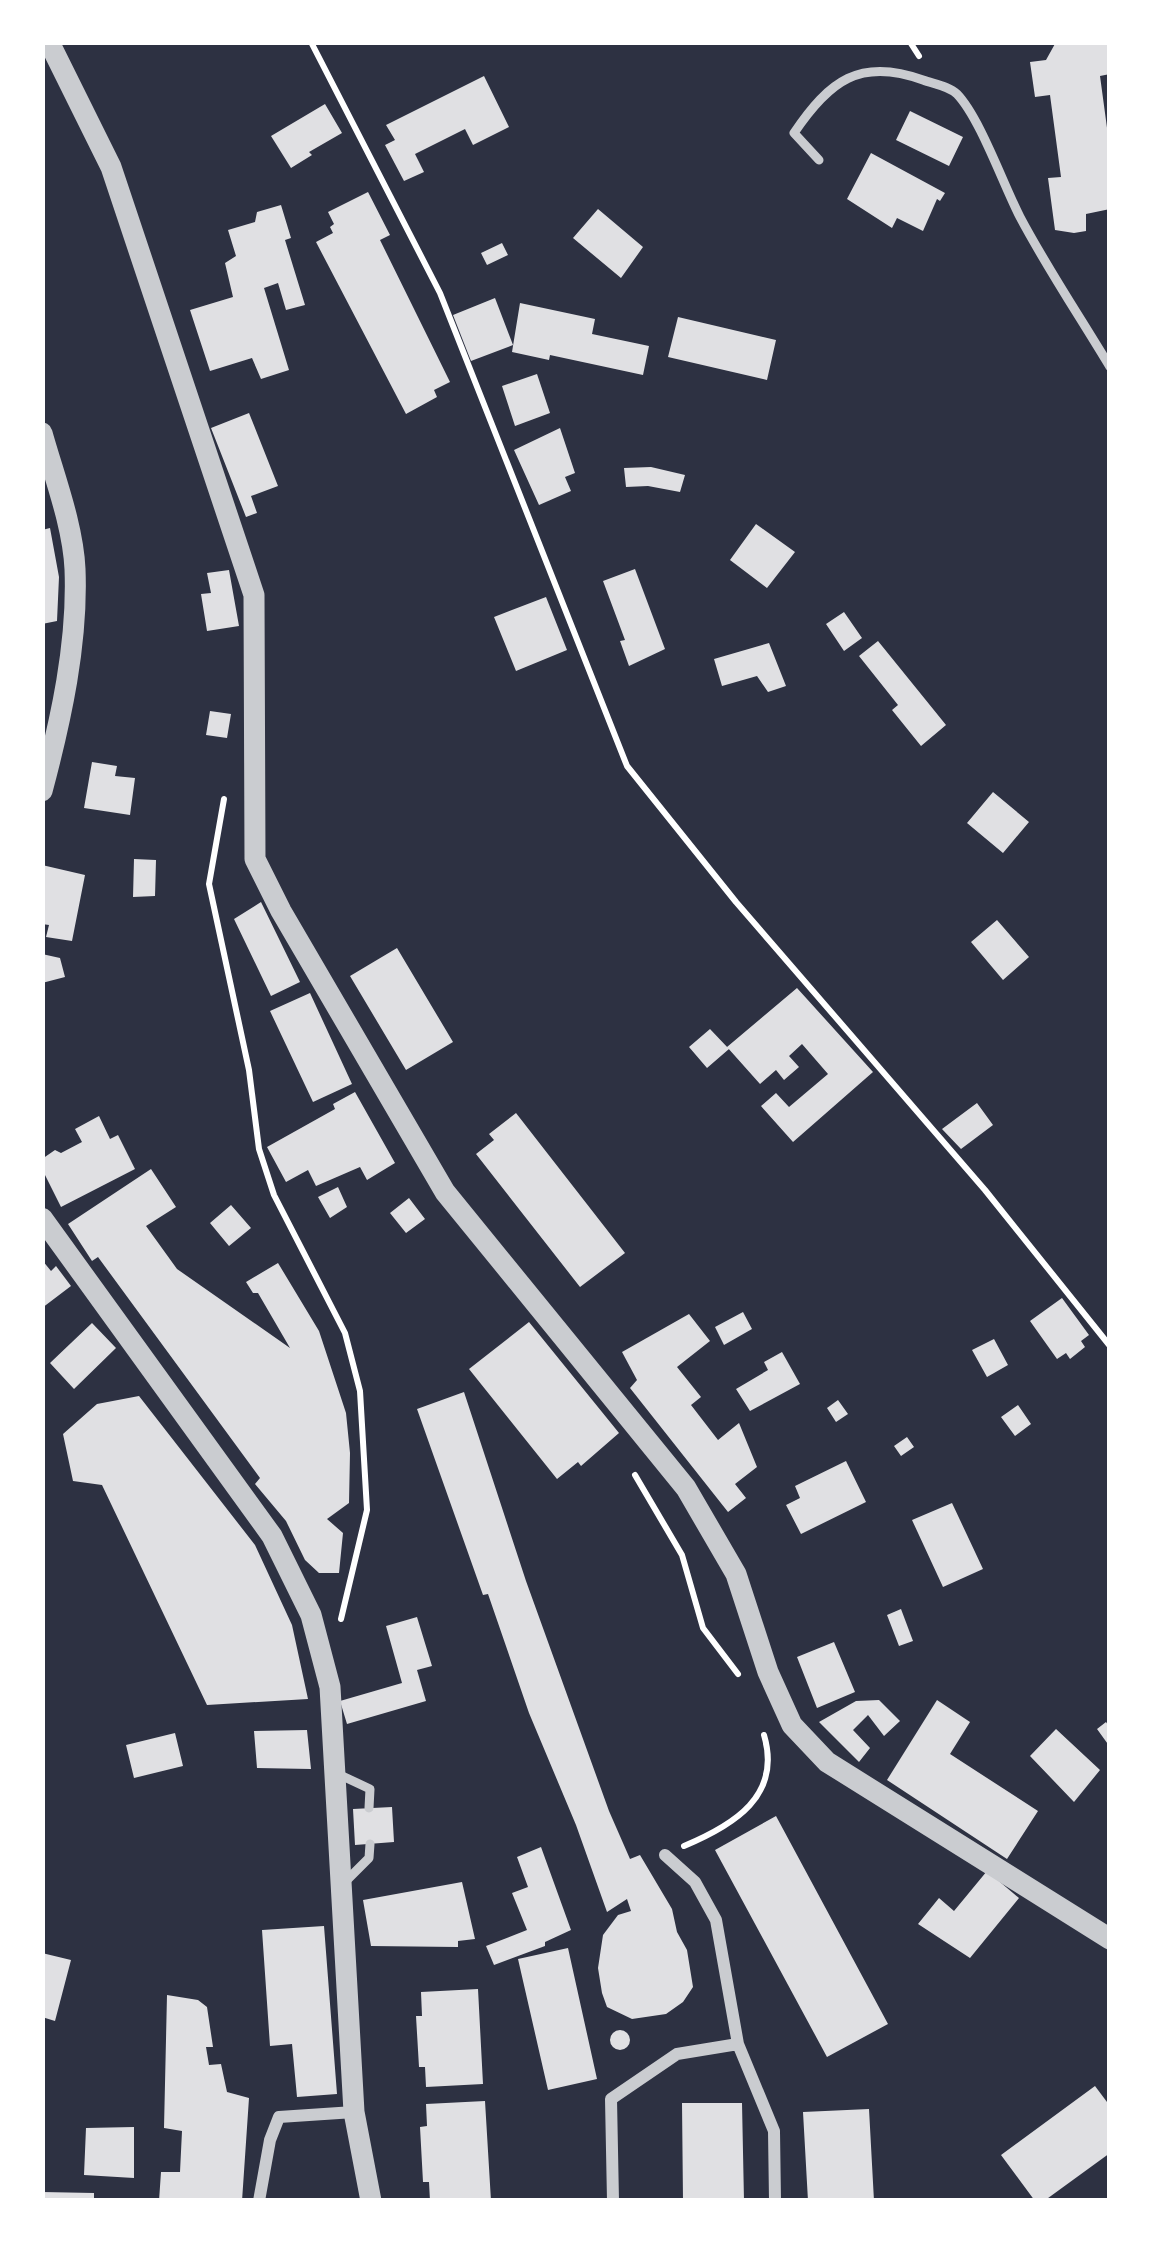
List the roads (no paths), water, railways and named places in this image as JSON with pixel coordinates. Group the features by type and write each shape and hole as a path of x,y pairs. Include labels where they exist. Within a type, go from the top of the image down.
{"street":[{"path":"49,42 111,166 254,595 255,859 280,911 445,1192 686,1488 736,1574 768,1672 792,1725 827,1762 1110,1939"},
{"path":"42,433 75,566 67,671 42,791"},
{"path":"42,1218 272,1536 311,1615 326,1669 337,1773 354,2112 371,2201"},
{"path":"664,1855 695,1882 716,1920 738,2044 774,2131 775,2201"},
{"path":"613,2201 611,2099 677,2054 738,2044"},
{"path":"259,2201 279,2117 354,2112"}],"lane":[{"path":"819,160 794,133 815,102 841,81 868,69 916,77 954,91 971,113 1024,224 1110,367"},
{"path":"337,1773 370,1789 370,1808"},
{"path":"341,1886 369,1858 370,1844"}]}
